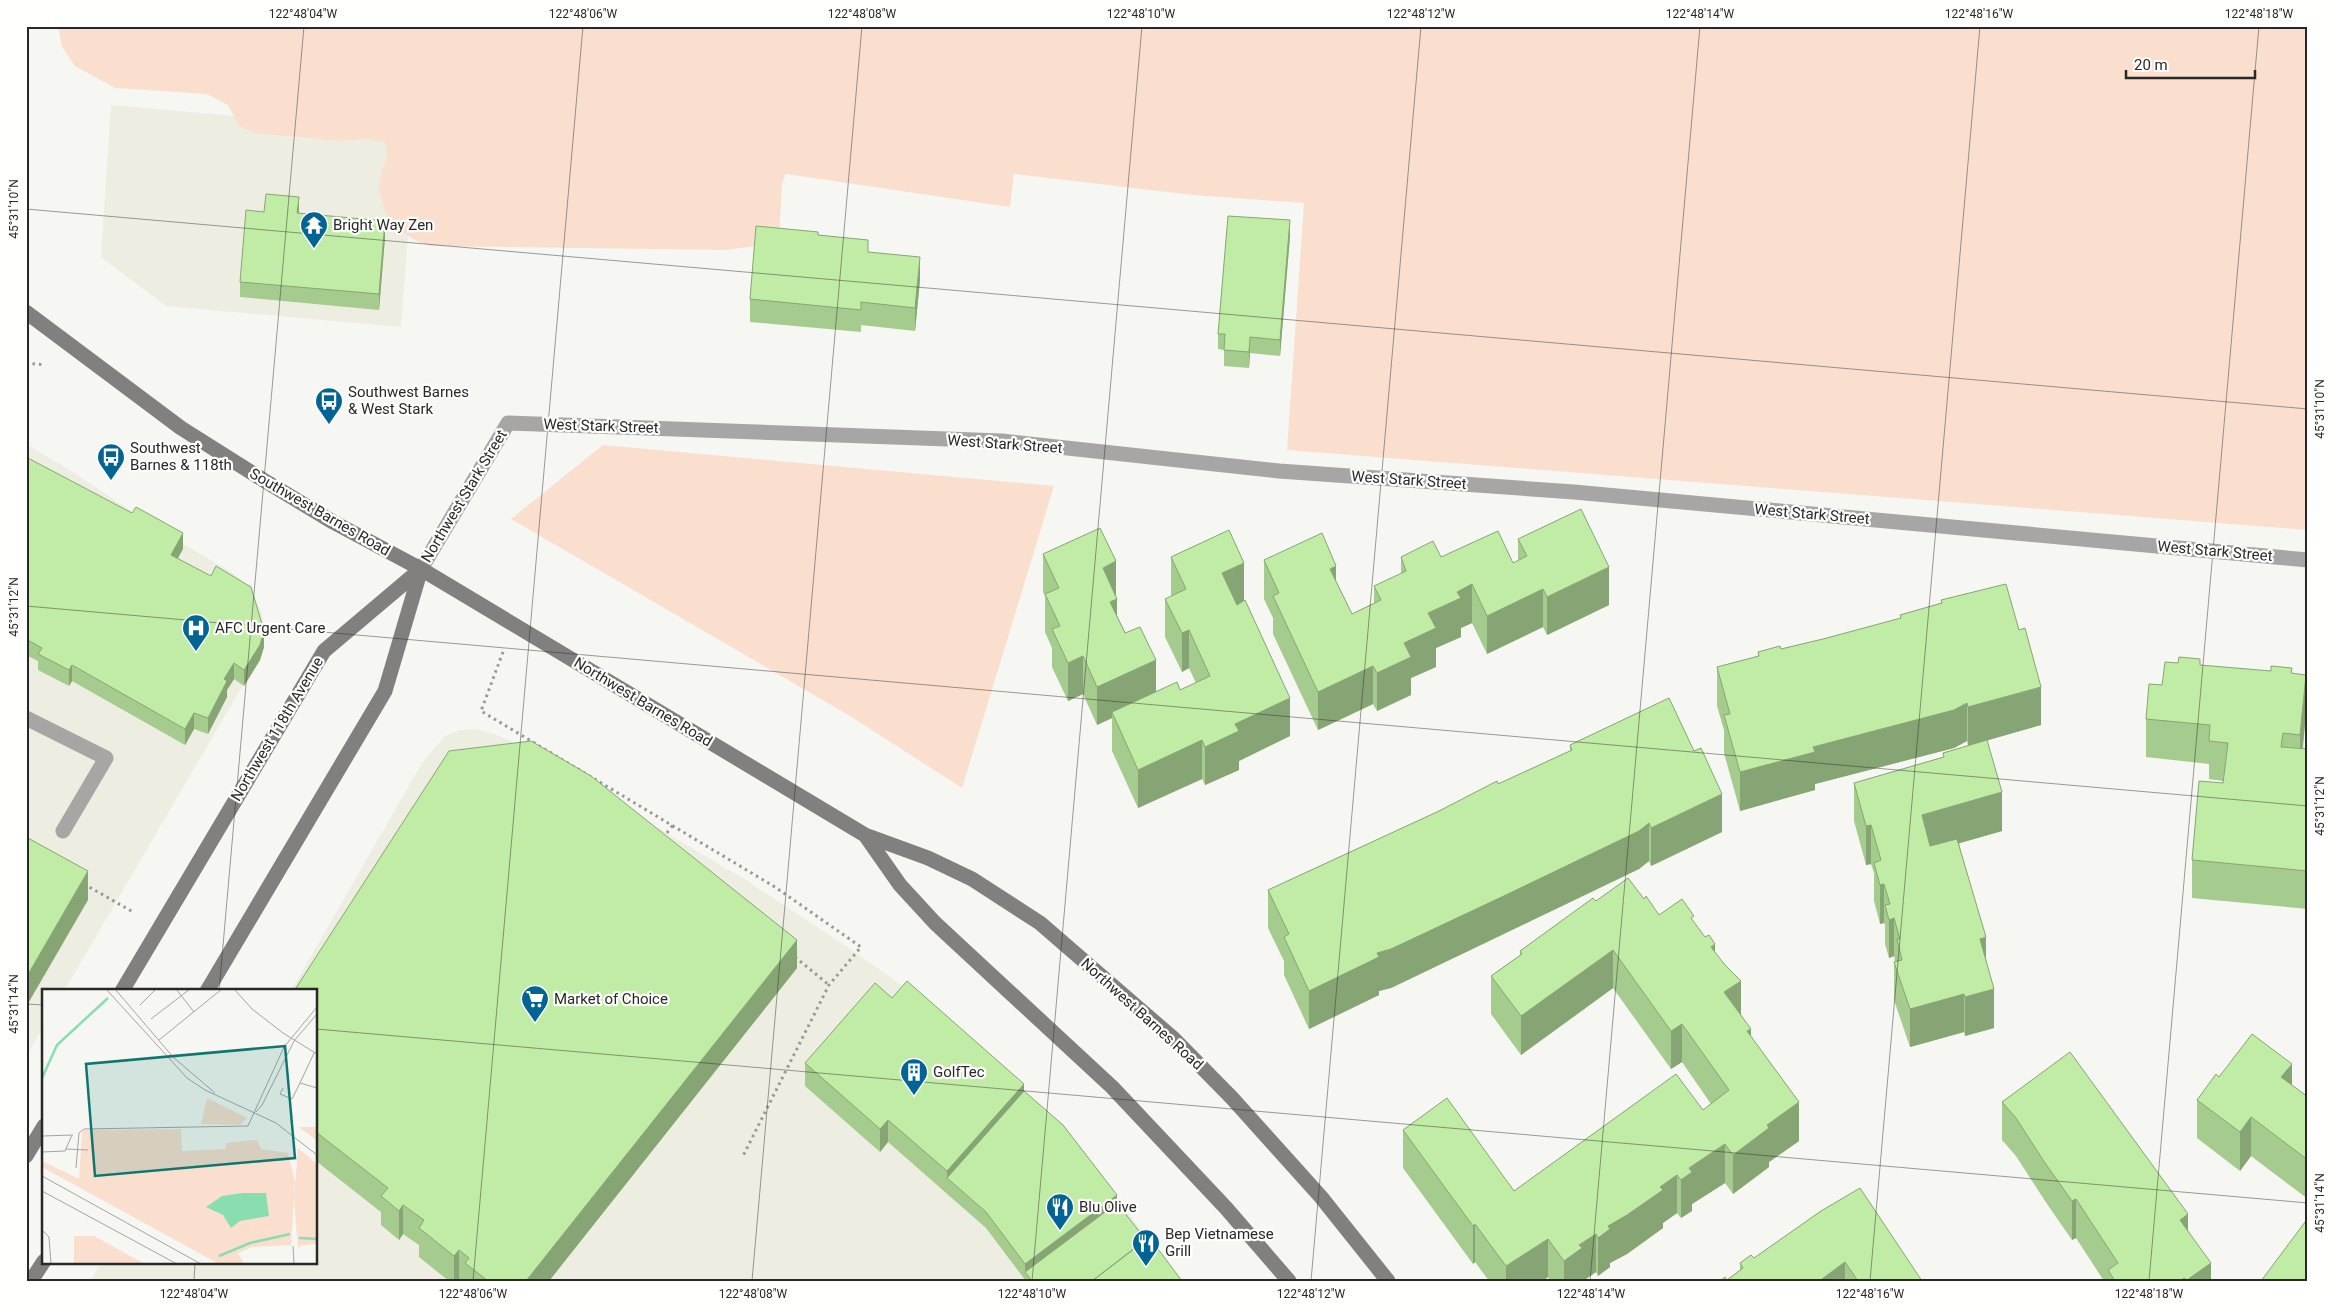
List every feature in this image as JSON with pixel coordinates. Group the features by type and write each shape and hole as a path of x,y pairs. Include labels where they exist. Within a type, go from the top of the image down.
{"main road":[{"name":"Southwest Barnes Road","path":"26,312 181,428 333,522 421,569"},
{"name":"Northwest Barnes Road","path":"421,569 865,835 928,858 972,879 1048,930 1174,1039 1226,1092 1321,1197 1388,1281"},
{"name":"Northwest 118th Avenue","path":"123,989 324,651 421,569"},
{"path":"208,989 385,691 421,569"},
{"name":"Northwest Barnes Road","path":"865,835 900,885 934,923 1112,1087 1226,1208 1289,1281"},
{"path":"26,1156 42,1129"},
{"path":"31,1281 42,1264"}],"street":[{"name":"Northwest Stark Street","path":"421,569 508,422"},
{"name":"West Stark Street","path":"508,422 1002,441 1279,471 1574,492 2308,560"},
{"path":"26,718 106,758 62,831"}],"path":[{"path":"513,624 481,711 775,887 862,947 829,985 743,1156"},
{"path":"657,845 673,825"},
{"path":"77,880 160,928"},
{"path":"792,954 829,985"}],"shaded area":[{"path":"58,26 2308,26 2308,530 1287,450 1304,203 1193,195 1014,174 1010,207 786,174 782,183 779,243 724,250 431,246 410,237 386,213 380,191 380,180 387,156 385,142 369,139 337,141 254,133 239,126 228,105 207,94 115,88 75,66 62,47"},
{"path":"111,105 235,116 287,137 337,141 369,139 385,142 388,149 380,181 380,197 391,220 408,235 401,327 166,306 101,257"},
{"path":"26,444 65,467 166,534 231,572 249,587 261,611 265,630 260,656 65,989 42,989 42,1029 26,1056"},
{"path":"603,445 1054,486 962,788 850,716 511,519"},
{"path":"476,729 515,743 749,882 852,950 905,988 1106,1184 1179,1281 90,1281 100,1264 318,1264 318,989 292,989 422,763 445,736 460,730"}],"building":[{"path":"266,194 299,197 297,213 385,221 379,294 240,282 246,210 264,212"},
{"path":"1228,216 1290,220 1280,340 1250,337 1249,352 1224,350 1225,334 1218,334"},
{"path":"756,226 818,232 818,235 868,240 868,252 920,257 915,308 861,302 861,310 750,299"},
{"path":"26,457 132,513 136,507 183,533 171,555 211,576 216,566 251,587 264,631 260,645 244,670 234,663 224,679 227,681 208,718 194,713 185,729 72,665 69,670 38,654 42,648 26,639"},
{"path":"1581,509 1609,567 1547,597 1543,589 1487,616 1472,584 1457,592 1461,598 1428,613 1436,628 1404,643 1411,657 1377,673 1373,666 1318,692 1273,596 1279,593 1264,560 1322,533 1336,566 1330,569 1352,614 1381,600 1374,586 1406,571 1401,557 1433,541 1441,557 1498,531 1513,563 1527,556 1518,539"},
{"path":"1100,528 1116,561 1103,568 1117,599 1110,602 1125,633 1140,627 1156,660 1097,687 1083,656 1068,663 1052,629 1060,626 1045,594 1059,588 1043,554"},
{"path":"1229,530 1244,563 1222,573 1237,605 1245,600 1290,698 1235,724 1239,731 1205,747 1202,740 1138,770 1112,712 1177,682 1180,690 1210,676 1189,630 1182,633 1165,599 1186,589 1171,557"},
{"path":"2006,584 2019,630 2025,628 2041,687 1968,707 1967,703 1954,710 1813,747 1815,752 1740,772 1724,715 1730,714 1717,667 1759,656 1758,652 1780,646 1781,649 1901,618 1900,615 1942,603 1941,600"},
{"path":"2179,657 2200,659 2200,665 2271,671 2271,666 2292,668 2291,673 2306,675 2300,735 2283,733 2281,747 2308,749 2308,871 2192,860 2199,781 2223,783 2228,743 2209,741 2210,725 2146,719 2149,684 2162,685 2165,662 2178,663"},
{"path":"1669,698 1694,751 1701,748 1722,794 1651,828 1649,823 1639,831 1508,894 1391,949 1377,953 1379,957 1309,991 1284,937 1289,934 1268,890 1439,811 1497,781 1498,784 1572,750 1570,745"},
{"path":"1987,740 2002,792 1922,815 1930,846 1957,839 1986,937 1980,939 1994,989 1965,997 1964,994 1910,1009 1894,962 1902,960 1897,939 1900,939 1894,918 1889,920 1885,905 1890,904 1884,884 1880,885 1874,863 1881,860 1871,825 1866,826 1854,783 1944,757 1943,753"},
{"name":"Market of Choice","path":"531,741 591,776 797,940 526,1281 488,1281 465,1263 469,1258 459,1250 454,1256 419,1228 424,1220 403,1205 399,1211 381,1196 388,1188 318,1134 318,989 295,989 449,751"},
{"path":"26,837 88,871 26,978"},
{"path":"1628,878 1644,899 1646,896 1659,915 1682,899 1694,916 1691,918 1705,937 1709,935 1715,944 1711,947 1741,981 1724,992 1751,1029 1747,1031 1799,1102 1767,1125 1769,1128 1733,1155 1725,1144 1689,1168 1692,1172 1681,1180 1677,1175 1660,1187 1663,1190 1608,1226 1610,1229 1598,1238 1596,1234 1579,1245 1582,1248 1564,1261 1548,1239 1506,1266 1475,1224 1473,1226 1403,1130 1447,1098 1514,1191 1676,1074 1703,1110 1729,1090 1682,1024 1671,1031 1613,950 1521,1016 1491,976 1522,954 1520,951 1593,898 1596,901"},
{"name":"GolfTec","path":"907,981 1024,1084 947,1171 888,1120 880,1129 805,1063 875,983 892,998"},
{"path":"2252,1034 2292,1064 2281,1077 2308,1097 2308,1160 2251,1117 2240,1132 2197,1100 2216,1074 2219,1077"},
{"path":"2070,1052 2188,1214 2180,1220 2211,1263 2187,1280 2184,1278 2180,1281 2115,1281 2108,1270 2118,1263 2076,1199 2072,1201 2016,1118 2002,1102"},
{"path":"1024,1091 1063,1125 1117,1195 1025,1264 986,1212 947,1178"},
{"path":"1860,1188 1922,1281 1858,1281 1845,1262 1822,1279 1824,1281 1720,1281 1725,1277 1727,1280 1743,1268 1740,1263 1751,1255 1754,1258 1821,1211"},
{"path":"1117,1203 1146,1240 1092,1281 1032,1281 1025,1272"},
{"path":"2308,1218 2308,1281 2261,1281"},
{"path":"1149,1237 1182,1281 1092,1281"}],"place":[{"name":"Bright Way Zen","path":"314,249"},
{"name":"Southwest Barnes & West Stark","path":"329,425"},
{"name":"Southwest Barnes & 118th","path":"111,481"},
{"name":"AFC Urgent Care","path":"196,652"},
{"name":"Market of Choice","path":"535,1023"},
{"name":"GolfTec","path":"914,1096"},
{"name":"Blu Olive","path":"1060,1231"},
{"name":"Bep Vietnamese Grill","path":"1146,1267"}]}
